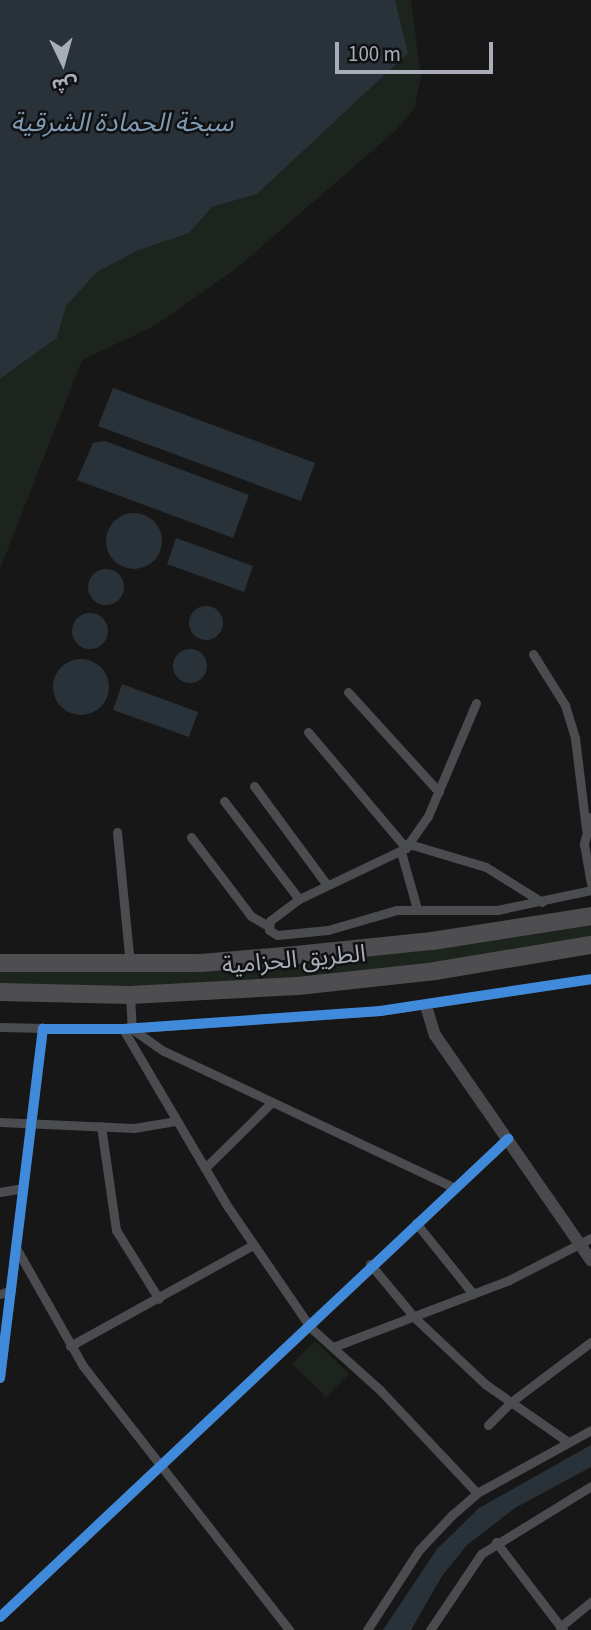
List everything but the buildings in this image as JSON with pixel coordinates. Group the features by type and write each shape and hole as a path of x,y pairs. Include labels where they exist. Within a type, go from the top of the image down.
{"highway":[{"name":"الطريق الحزامية","path":"0,964 130,965 365,949 591,916"},
{"name":"الطريق الحزامية","path":"0,992 130,995 299,986 435,971 591,946"}],"street":[{"path":"533,654 565,705 575,738 591,883"},
{"path":"348,692 439,792"},
{"path":"268,926 299,899 405,848 439,792 476,703"},
{"path":"308,732 405,848 416,909"},
{"path":"254,786 327,885"},
{"path":"224,801 299,899"},
{"path":"586,829 591,817"},
{"path":"117,832 130,965"},
{"path":"191,836 251,916 268,926 275,934 302,933 416,909 475,912 542,902 591,890"},
{"path":"405,848 486,867 542,902"},
{"path":"0,1027 128,1029 426,1006 591,979"},
{"path":"130,995 128,1029 176,1121 253,1245 311,1328 477,1493"},
{"path":"426,1006 435,1035 508,1139 585,1241 591,1260"},
{"path":"0,1378 39,1041 46,1028"},
{"path":"128,1029 164,1051 455,1188"},
{"path":"205,1168 272,1102"},
{"path":"0,1122 30,1121 134,1128 176,1121"},
{"path":"101,1126 116,1230 159,1299"},
{"path":"0,1617 311,1328 370,1265 508,1139"},
{"path":"0,1192 23,1188"},
{"path":"416,1223 472,1294"},
{"path":"333,1347 415,1318 585,1241"},
{"path":"71,1346 253,1245"},
{"path":"16,1248 71,1346 289,1630"},
{"path":"370,1265 415,1318 485,1384 568,1442"},
{"path":"0,1294 11,1290"},
{"path":"488,1425 511,1402 591,1342"},
{"path":"367,1630 419,1550 477,1493 591,1430"},
{"path":"430,1630 470,1567 496,1542 591,1486"},
{"path":"496,1542 562,1628 591,1602"}],"shaded area":[{"path":"395,0 411,0 421,78 414,109 395,131 237,268 154,326 82,360 0,569 0,379 57,338 66,306 97,272 139,250 189,233 212,207 257,194 408,53"},
{"path":"591,921 591,941 424,967 193,986 0,987 0,968 102,971"},
{"path":"315,1341 349,1374 326,1397 292,1364"}],"water":[{"name":"سبخة الحمادة الشرقية","path":"0,0 395,0 408,53 257,194 212,207 189,233 139,250 97,272 66,306 57,338 0,379"},
{"path":"113,388 315,463 301,501 98,426"},
{"path":"105,441 249,495 233,538 77,480 93,443"},
{"path":"134,513 145,515 154,521 160,530 160,552 154,561 145,567 134,569 123,567 114,561 108,552 106,541 108,530 114,521 123,515"},
{"path":"176,538 253,566 244,592 167,564"},
{"path":"106,569 119,574 124,587 119,600 106,605 93,600 88,587 93,574"},
{"path":"206,606 218,611 223,623 218,635 206,640 194,635 189,623 194,611"},
{"path":"90,613 103,618 108,631 103,644 90,649 77,644 72,631 77,618"},
{"path":"190,649 202,654 207,666 202,678 190,683 178,678 173,666 178,654"},
{"path":"81,659 92,661 101,667 107,676 107,698 101,707 92,713 81,715 70,713 61,707 55,698 53,687 55,676 61,667 70,661"},
{"path":"122,684 198,712 189,737 113,710"},
{"path":"591,1445 591,1467 515,1508 467,1545 442,1576 411,1630 383,1630 437,1549 479,1508"}],"cycle path":[{"path":"0,1378 43,1029 123,1029 380,1011 591,979"},
{"path":"0,1617 508,1139"}]}
